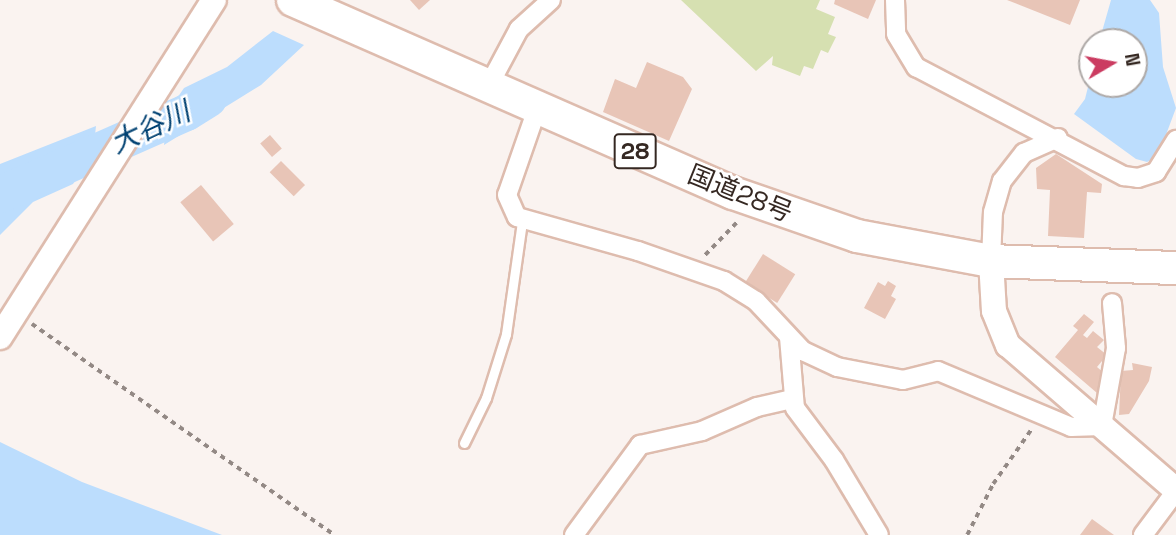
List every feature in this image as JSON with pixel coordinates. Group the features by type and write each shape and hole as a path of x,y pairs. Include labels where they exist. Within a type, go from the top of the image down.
{"highway":[{"name":"国道28号","path":"293,0 488,87 797,217 883,242 991,261 1176,268"}],"street":[{"path":"8,325 214,0"},
{"path":"488,87 519,29 551,0"},
{"path":"895,0 896,34 916,67 1058,138 1124,176 1138,178 1165,164 1176,140"},
{"path":"537,108 507,195 510,208 522,220 638,251 724,281 756,302 803,351 837,367 903,380 938,371 1040,416 1087,430 1102,426"},
{"path":"1058,138 1024,153 1002,181 993,212 991,261 994,311 1004,339 1176,491 1143,535"},
{"path":"1102,426 1116,348 1112,303"},
{"path":"789,337 792,399 799,417 834,460 879,535"},
{"path":"574,535 640,445 702,431 744,411 792,399"}],"lane":[{"path":"464,443 486,398 506,334 522,220"}],"path":[{"path":"693,271 743,216"},
{"path":"8,325 334,535"},
{"path":"967,535 993,484 1040,416"}],"green space":[{"path":"681,0 820,0 816,9 835,17 828,34 836,37 828,53 821,50 813,69 804,66 800,76 772,65 773,56 756,71"}],"water":[{"path":"1111,0 1150,0 1159,13 1163,67 1176,108 1158,156 1147,162 1136,159 1074,114 1085,98 1148,98 1148,28 1103,28"},
{"name":"大谷川","path":"273,31 304,45 261,85 164,145 167,113 184,88 227,67"},
{"name":"大谷川","path":"96,126 93,154 73,184 33,202 0,235 0,164"},
{"path":"0,442 82,482 222,535 0,535"}],"building":[{"path":"410,0 430,0 419,10"},
{"path":"835,0 876,0 868,19 834,4"},
{"path":"1007,0 1080,0 1070,25"},
{"path":"647,62 683,77 692,89 669,141 603,112 615,79 636,88"},
{"path":"270,135 282,149 272,157 260,144"},
{"path":"1056,154 1102,184 1101,193 1087,192 1084,238 1048,236 1050,190 1037,189 1036,168"},
{"path":"281,161 305,185 294,196 270,172"},
{"path":"201,185 234,224 213,241 180,202"},
{"path":"763,254 795,274 777,303 745,283"},
{"path":"888,281 896,286 891,296 896,299 885,319 864,308 878,282 885,286"},
{"path":"1084,314 1094,322 1083,335 1087,338 1093,331 1104,340 1097,347 1107,355 1097,367 1104,373 1097,393 1055,357 1078,330 1073,326"},
{"path":"1132,363 1152,367 1149,381 1129,414 1119,415 1121,371 1133,370"},
{"path":"1092,519 1114,535 1080,535"}],"waterway":[{"name":"大谷川","path":"0,194 186,112 208,98"}]}
